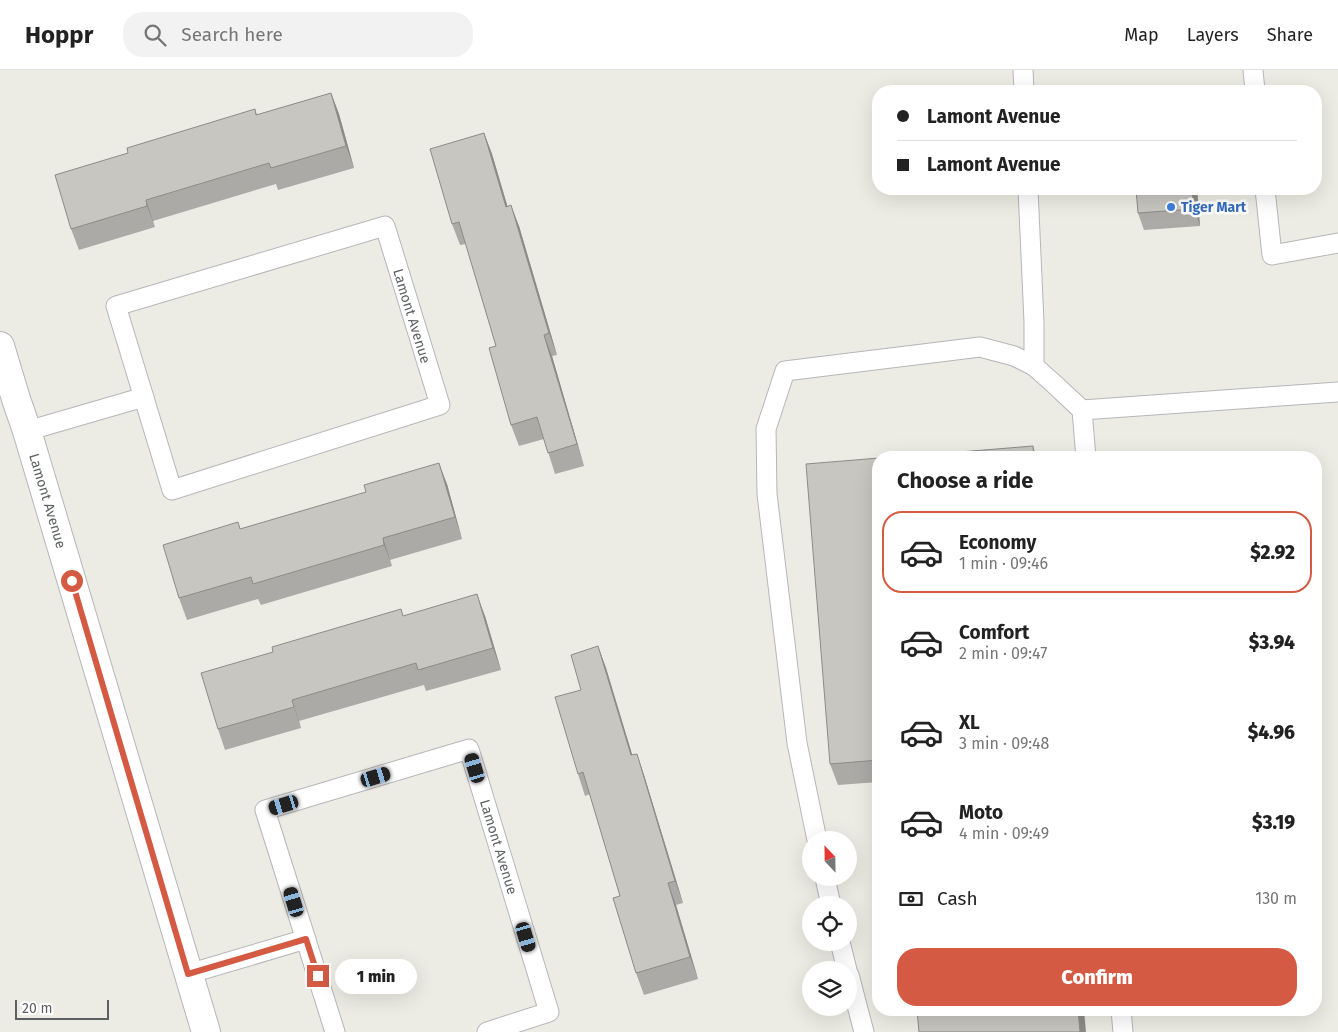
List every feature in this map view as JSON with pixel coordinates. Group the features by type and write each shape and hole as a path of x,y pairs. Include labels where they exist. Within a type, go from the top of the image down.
{"street":[{"name":"Lamont Avenue","path":"0,346 8,402 27,432 206,1032"}],"lane":[{"path":"1023,70 1024,85"},
{"path":"1253,70 1254,85"},
{"path":"1028,195 1034,366"},
{"path":"1266,195 1272,255 1338,243"},
{"name":"Lamont Avenue","path":"385,226 440,406 172,490 144,397 116,306 385,226"},
{"path":"815,831 797,743 767,494 766,429 785,371 980,347 1014,356 1034,366 1082,410 1085,451"},
{"path":"1082,410 1338,392"},
{"path":"27,432 144,397"},
{"name":"Lamont Avenue","path":"335,1032 266,810 469,749 550,1012 487,1032"},
{"path":"188,974 306,939"},
{"path":"857,1005 864,1032"},
{"path":"1121,1016 1122,1032"}],"building":[{"path":"331,93 346,146 271,168 269,163 146,200 147,206 71,229 55,175 128,153 127,148 255,109 256,115"},
{"path":"484,133 506,207 511,205 549,333 544,335 577,444 548,453 537,417 511,425 489,348 496,346 459,222 452,224 430,149"},
{"path":"1136,195 1193,195 1194,209 1138,213"},
{"path":"1033,446 1033,451 972,451"},
{"path":"872,459 872,761 830,764 806,464"},
{"path":"439,463 455,517 383,538 384,545 253,584 251,577 179,598 163,545 238,522 240,529 366,492 364,485"},
{"path":"477,594 493,648 418,670 416,663 292,700 294,707 218,729 201,673 273,652 272,647 401,609 403,616"},
{"path":"598,646 631,755 637,754 675,881 668,883 690,957 636,973 613,898 620,896 583,772 578,774 555,697 581,690 571,655"},
{"path":"918,1016 1079,1016 1080,1032 919,1032"}],"place":[{"name":"Tiger Mart","path":"1171,207"}],"route":[{"path":"72,581 188,974 306,939 318,976"}]}
